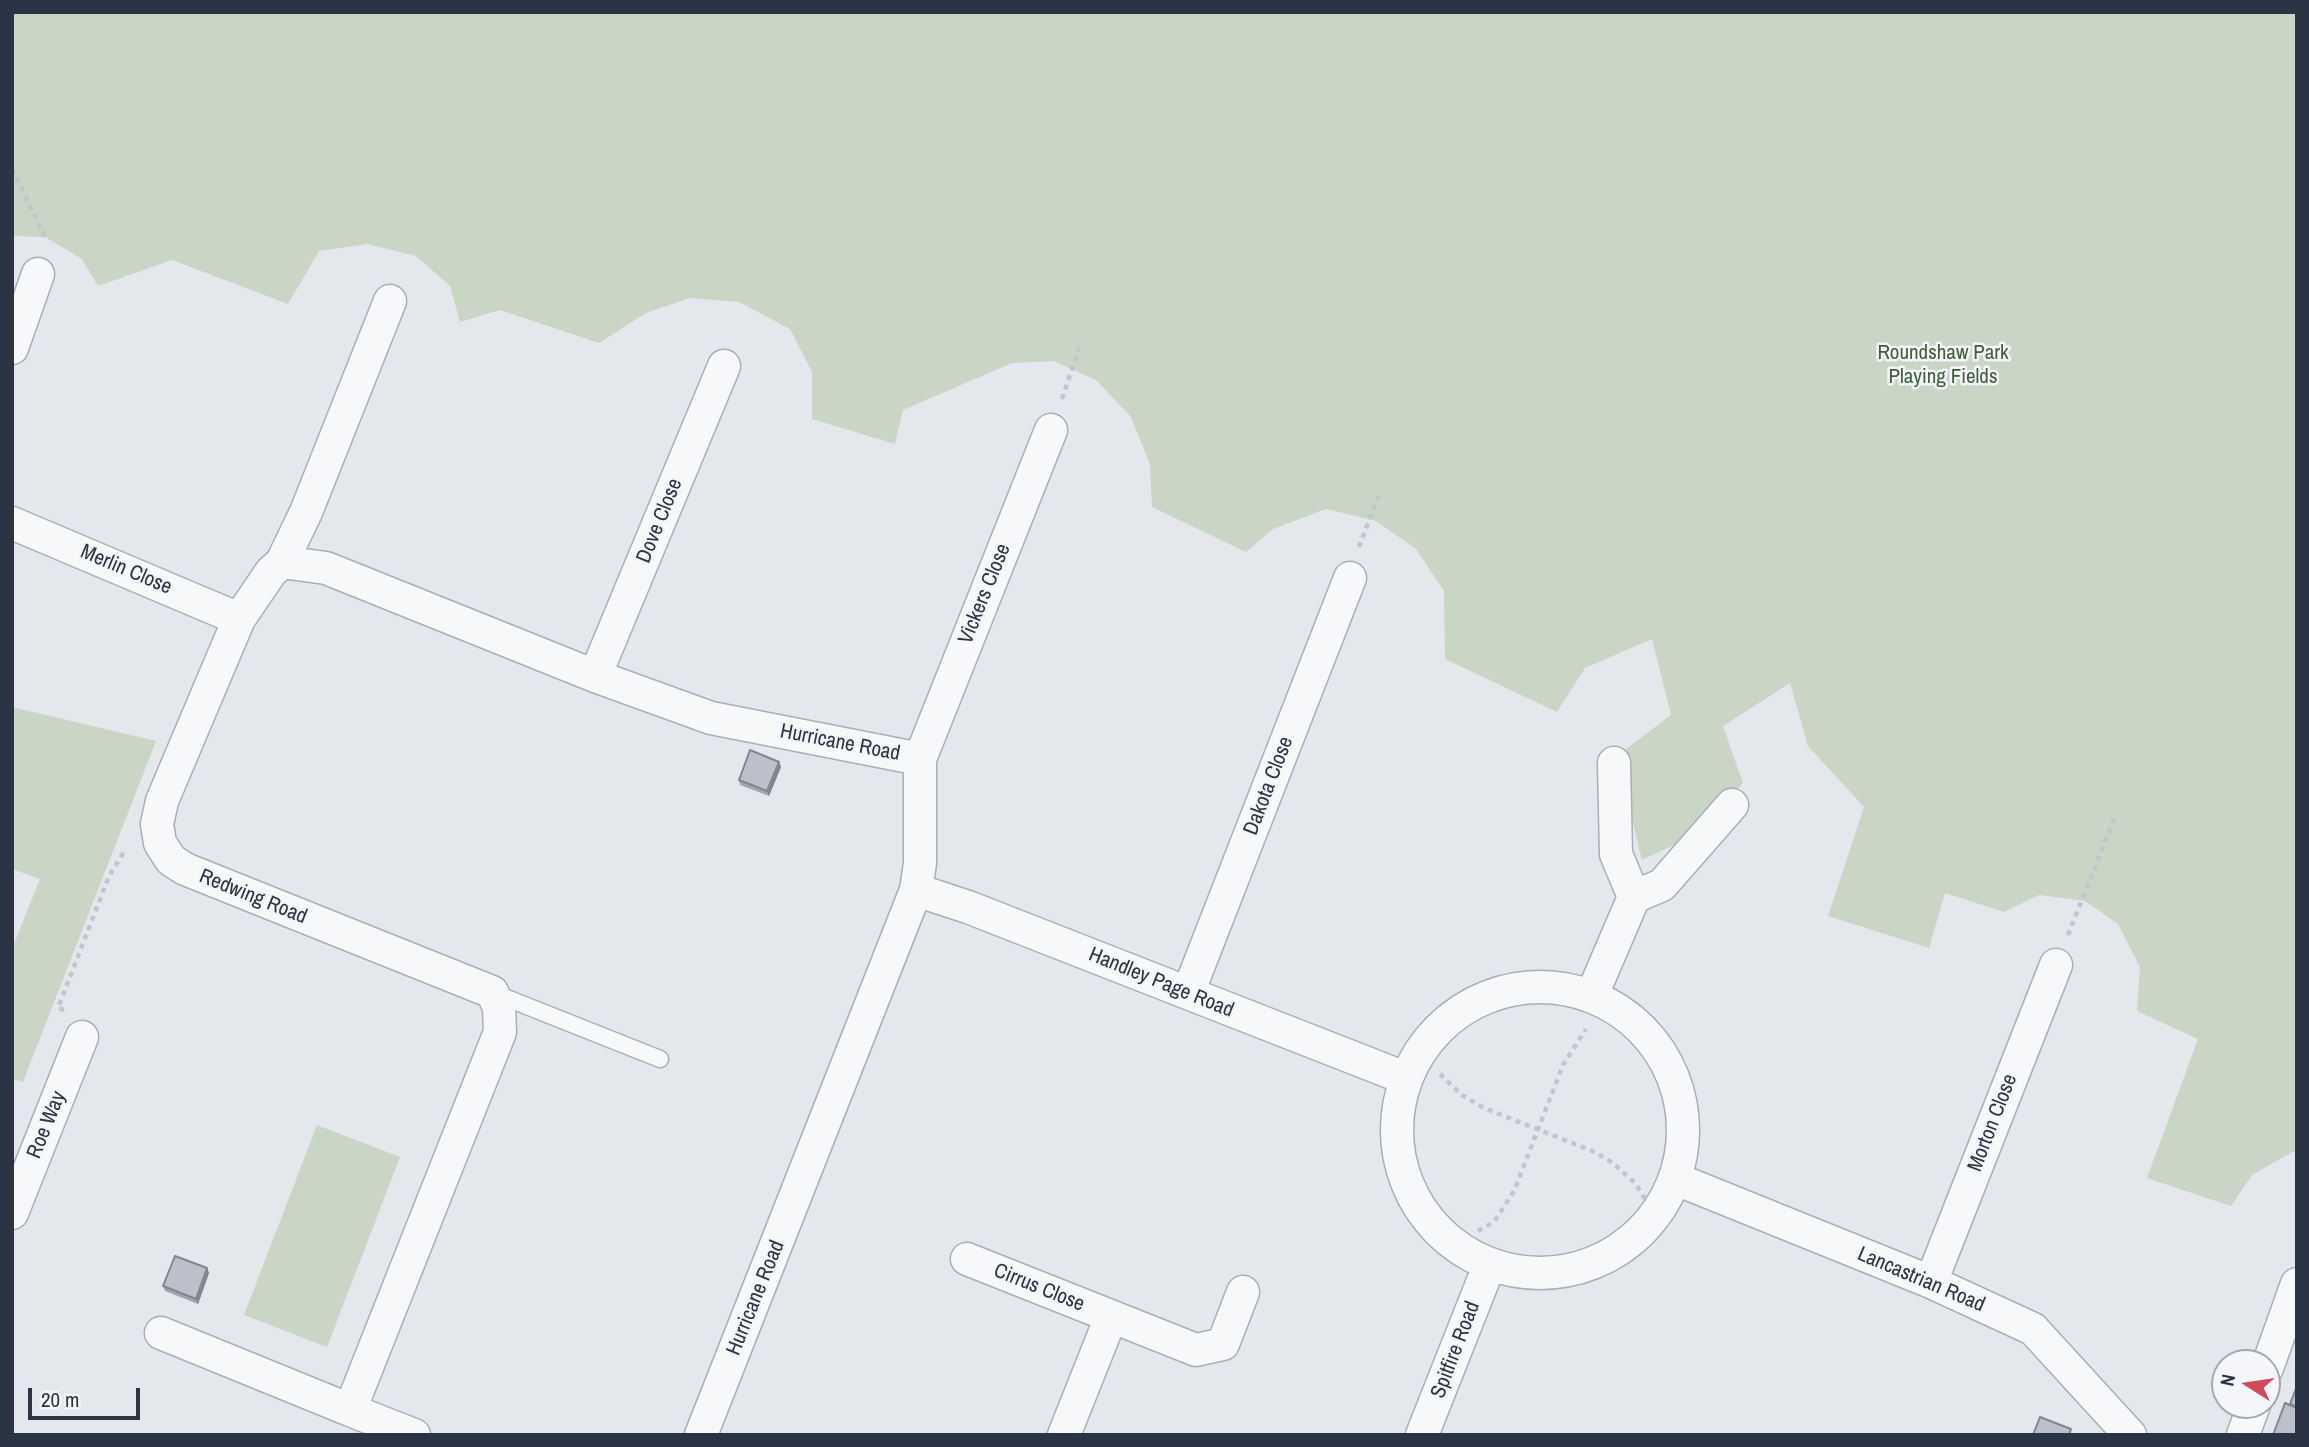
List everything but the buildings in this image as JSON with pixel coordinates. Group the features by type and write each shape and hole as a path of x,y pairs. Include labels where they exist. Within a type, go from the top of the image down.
{"street":[{"path":"12,348 38,274"},
{"path":"157,824 162,801 239,619 271,572 282,562 390,301"},
{"name":"Dove Close","path":"595,676 724,366"},
{"name":"Vickers Close","path":"920,759 1051,430"},
{"name":"Merlin Close","path":"12,523 239,619"},
{"name":"Hurricane Road","path":"282,562 326,568 595,676 711,718 920,759 920,863 916,890 701,1435"},
{"name":"Dakota Close","path":"1188,993 1350,578"},
{"path":"1601,999 1634,897 1616,854 1614,763"},
{"path":"1634,897 1662,885 1732,806"},
{"name":"Redwing Road","path":"157,824 160,844 171,860 197,875 492,992"},
{"name":"Handley Page Road","path":"916,890 968,907 1405,1077"},
{"name":"Morton Close","path":"1931,1282 2056,965"},
{"path":"1545,986 1601,999 1642,1028 1666,1060 1681,1099 1683,1125 1684,1139 1676,1178 1656,1216 1621,1250 1577,1270 1530,1275 1489,1266 1454,1247 1421,1213 1401,1170 1395,1124 1405,1077 1421,1048 1455,1013 1497,992 1545,986"},
{"path":"350,1409 500,1032 499,1007 492,992"},
{"name":"Roe Way","path":"12,1213 82,1037"},
{"name":"Lancastrian Road","path":"1676,1178 1931,1282 2033,1329 2130,1435"},
{"name":"Cirrus Close","path":"967,1259 1196,1350 1223,1343 1243,1292"},
{"name":"Spitfire Road","path":"1422,1435 1489,1266"},
{"path":"2274,1349 2297,1284"},
{"name":"Cirrus Close","path":"1064,1435 1111,1317"},
{"path":"161,1334 414,1435"}],"lane":[{"path":"492,992 660,1059"}],"path":[{"path":"12,169 44,236 38,274"},
{"path":"1051,430 1079,348"},
{"path":"1350,578 1379,494"},
{"path":"2056,965 2115,817"},
{"path":"82,1037 87,1019 58,1008 109,876 129,843 157,824"},
{"path":"1454,1247 1494,1222 1514,1191 1563,1065 1601,999"},
{"path":"1421,1048 1444,1079 1462,1095 1484,1108 1614,1163 1635,1183 1656,1216"}],"green space":[{"name":"Roundshaw Park Playing Fields","path":"12,12 2297,12 2297,1152 2292,1152 2252,1175 2231,1206 2147,1178 2198,1039 2137,1011 2140,967 2118,924 2085,901 2039,895 2004,912 1945,893 1929,948 1828,916 1864,807 1808,746 1790,683 1723,726 1743,783 1699,833 1642,860 1627,799 1626,749 1671,715 1652,639 1585,668 1557,712 1445,659 1444,591 1416,549 1376,521 1326,509 1273,529 1246,552 1152,507 1150,464 1131,417 1096,380 1054,361 1012,363 903,410 895,444 812,419 812,372 790,329 739,302 690,298 646,313 599,343 500,310 460,322 450,286 416,256 367,244 319,251 288,304 172,260 98,286 82,259 45,237 12,236"},
{"path":"12,707 156,741 23,1082 12,1079 12,949 40,879 12,869"},
{"path":"317,1125 400,1157 327,1347 244,1315"}]}
